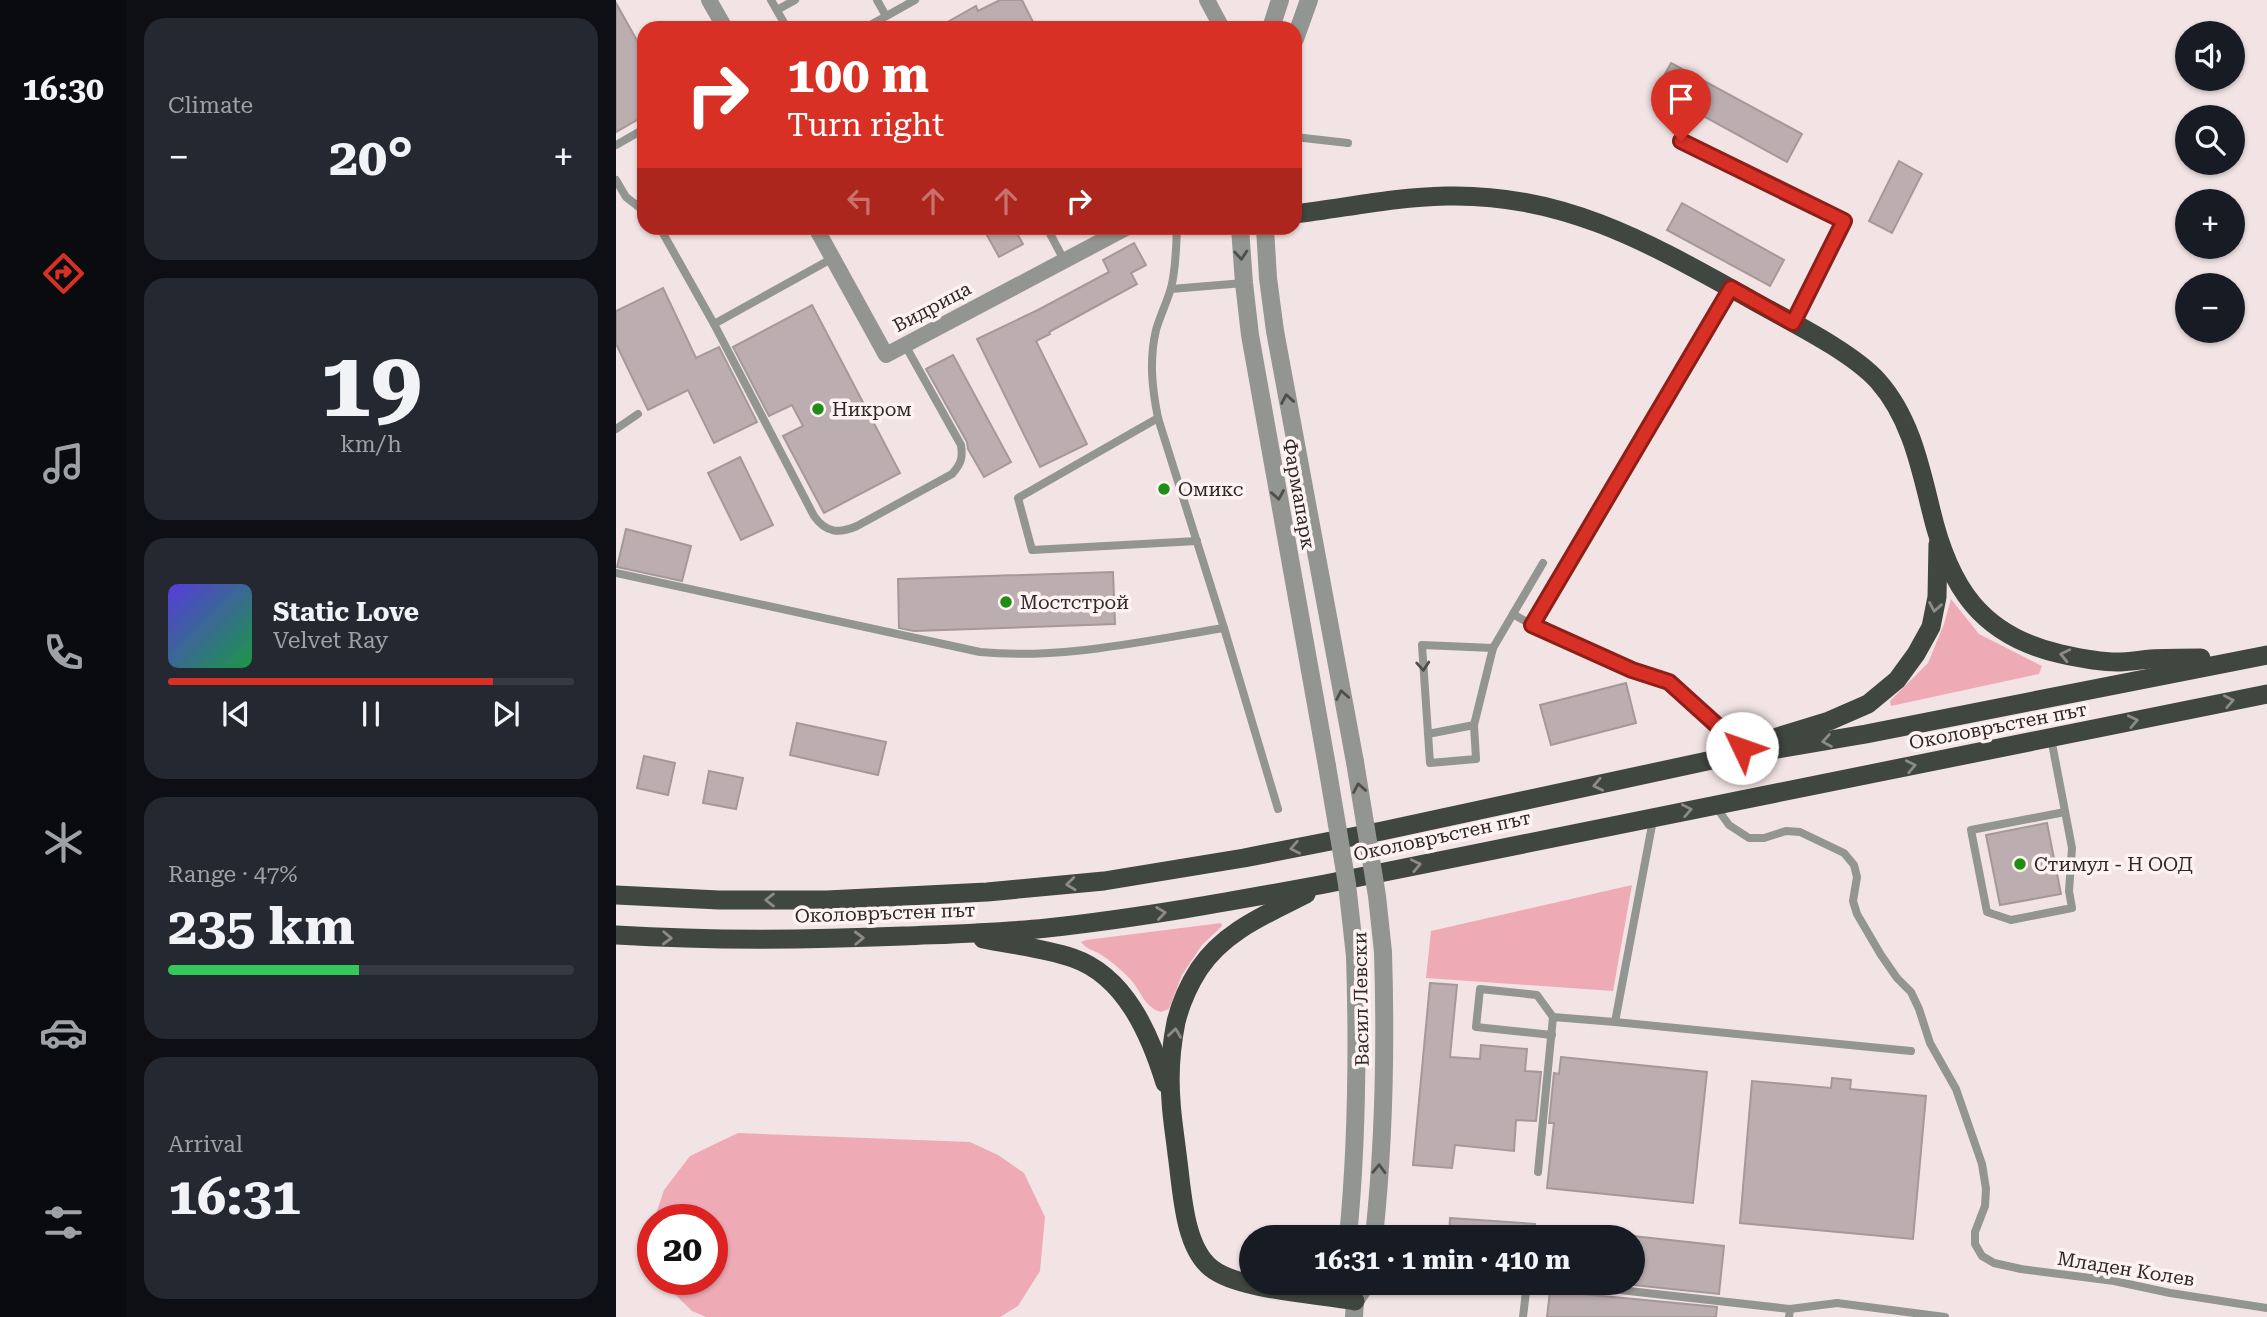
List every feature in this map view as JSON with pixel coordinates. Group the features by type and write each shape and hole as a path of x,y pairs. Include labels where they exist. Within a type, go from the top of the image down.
{"highway":[{"path":"1302,213 1394,199 1447,196 1492,198 1576,214 1620,230 1793,323 1847,356 1877,380 1903,416 1917,456 1938,539 1963,591 1984,618 2010,637 2040,649 2116,662 2261,656"},
{"path":"1712,760 1829,721 1868,704 1897,680 1931,627 1937,597 1938,539"},
{"name":"Околовръстен път","path":"616,895 719,900 827,900 987,892 1104,881 1244,858 1712,760 1866,734 2261,656"},
{"name":"Околовръстен път","path":"616,935 826,940 1045,928 1163,912 1325,884 2267,694"},
{"path":"1239,1281 1210,1268 1198,1253 1189,1231 1171,1101 1176,1024 1184,994 1200,967 1221,943 1245,925 1325,884"},
{"path":"961,934 1075,958 1107,979 1128,1001 1145,1028 1171,1101"},
{"path":"1325,1295 1354,1309"}],"street":[{"path":"709,0 721,21"},
{"path":"1207,0 1218,21"},
{"path":"1273,21 1280,0"},
{"path":"1301,21 1309,0"},
{"name":"Видрица","path":"820,235 886,355 1112,235"},
{"name":"Фармапарк","path":"1241,235 1244,283 1268,440 1328,766"},
{"name":"Фармапарк","path":"1265,235 1275,331 1354,762"},
{"name":"Васил Левски","path":"1354,762 1375,883 1383,952 1385,1017 1375,1225"},
{"name":"Васил Левски","path":"1328,766 1347,884 1355,956 1356,1072 1349,1225"}],"lane":[{"path":"771,0 783,21"},
{"path":"777,10 795,0"},
{"path":"877,0 886,16"},
{"path":"877,21 915,0"},
{"path":"616,145 637,133"},
{"path":"1302,137 1348,143"},
{"path":"1681,141 1844,221 1793,323"},
{"path":"616,180 626,197 637,206"},
{"path":"664,235 714,324 814,516 820,525 832,531 845,531 857,526 952,474 960,465 963,455 961,445 905,345"},
{"path":"1051,235 1064,260"},
{"path":"1177,235 1171,289 1156,329 1151,359 1152,388 1158,418 1278,809"},
{"path":"714,324 833,258"},
{"path":"1171,289 1244,283"},
{"path":"1532,625 1731,288"},
{"path":"616,429 638,414"},
{"path":"1158,418 1018,498 1032,550 1196,541"},
{"path":"1493,649 1422,645 1430,763 1476,759 1474,725 1493,649 1543,563"},
{"path":"616,573 979,652 1012,655 1063,653 1224,628"},
{"path":"1513,614 1632,670 1669,682 1742,748"},
{"path":"1428,734 1474,725"},
{"path":"2051,738 2072,848 2069,891 2073,908 2011,920 1987,912 1970,830 2065,812"},
{"name":"Младен Колев","path":"1715,805 1729,825 1749,838 1764,838 1786,831 1800,832 1844,853 1854,865 1857,877 1853,901 1857,914 1889,967 1911,992 1930,1043 1956,1089 1979,1152 1986,1189 1985,1206 1975,1232 1975,1244 1982,1256 1994,1263 2021,1269 2114,1281 2267,1308"},
{"path":"1615,1022 1653,817"},
{"path":"1538,1172 1552,1035 1553,1017 1537,995 1480,989 1476,1027 1552,1035"},
{"path":"1553,1017 1911,1051"},
{"path":"1645,1294 1789,1313 1837,1303 1945,1317"},
{"path":"1523,1317 1526,1295"}],"shaded area":[{"path":"1951,599 1979,634 2042,666 2039,674 1891,706 1890,701 1928,663"},
{"path":"1632,885 1613,991 1426,978 1431,931"},
{"path":"1221,923 1222,926 1202,945 1182,975 1169,1009 1161,1012 1147,1003 1135,984 1120,969 1081,942 1086,940"},
{"path":"738,1133 970,1142 998,1155 1024,1173 1045,1217 1040,1271 1018,1306 1000,1317 706,1317 692,1311 676,1295 728,1295 728,1204 659,1204 664,1190 690,1156"}],"building":[{"path":"1000,0 1022,0 1032,21 949,21 976,6 978,11"},
{"path":"616,3 637,40 637,120 616,132"},
{"path":"1671,63 1802,134 1787,162 1656,90"},
{"path":"1899,161 1922,174 1892,233 1869,221"},
{"path":"1682,203 1784,260 1770,286 1667,230"},
{"path":"987,235 1018,235 1023,244 999,257"},
{"path":"1134,243 1146,265 1131,273 1137,284 1036,341 1087,444 1040,467 977,339 1109,272 1103,260"},
{"path":"663,288 696,358 719,347 757,422 714,443 688,390 648,410 616,344 616,311"},
{"name":"Никром","path":"812,305 900,473 824,513 783,436 803,426 792,405 769,416 733,347"},
{"path":"953,355 1011,462 984,477 926,369"},
{"path":"740,457 773,525 741,540 708,473"},
{"path":"626,529 691,546 682,581 617,567"},
{"name":"Мостстрой","path":"1113,572 1115,624 914,631 899,628 898,579"},
{"path":"1626,683 1636,723 1551,745 1540,705"},
{"path":"797,723 886,742 878,775 790,755"},
{"path":"644,756 675,763 668,795 637,788"},
{"path":"709,771 743,778 736,809 703,803"},
{"path":"2047,823 2061,894 2000,905 1986,835"},
{"path":"1430,983 1457,985 1450,1057 1480,1059 1481,1045 1527,1049 1525,1071 1541,1072 1536,1121 1516,1120 1514,1151 1455,1145 1452,1168 1413,1165"},
{"path":"1561,1057 1707,1072 1693,1203 1547,1188 1554,1123 1549,1123 1554,1073 1559,1074"},
{"path":"1832,1078 1851,1080 1850,1089 1926,1096 1913,1239 1740,1223 1752,1081 1831,1088"},
{"path":"1450,1218 1535,1224 1535,1225 1450,1225"},
{"path":"1645,1237 1724,1246 1719,1294 1645,1286"},
{"path":"1550,1295 1592,1295 1717,1307 1716,1317 1547,1317"}],"place":[{"name":"Никром","path":"818,409"},
{"name":"Омикс","path":"1164,489"},
{"name":"Мостстрой","path":"1006,602"},
{"name":"Стимул - Н ООД","path":"2020,864"}],"route":[{"path":"1681,141 1844,221 1793,323 1731,288 1532,625 1632,670 1669,682 1742,748"}]}
